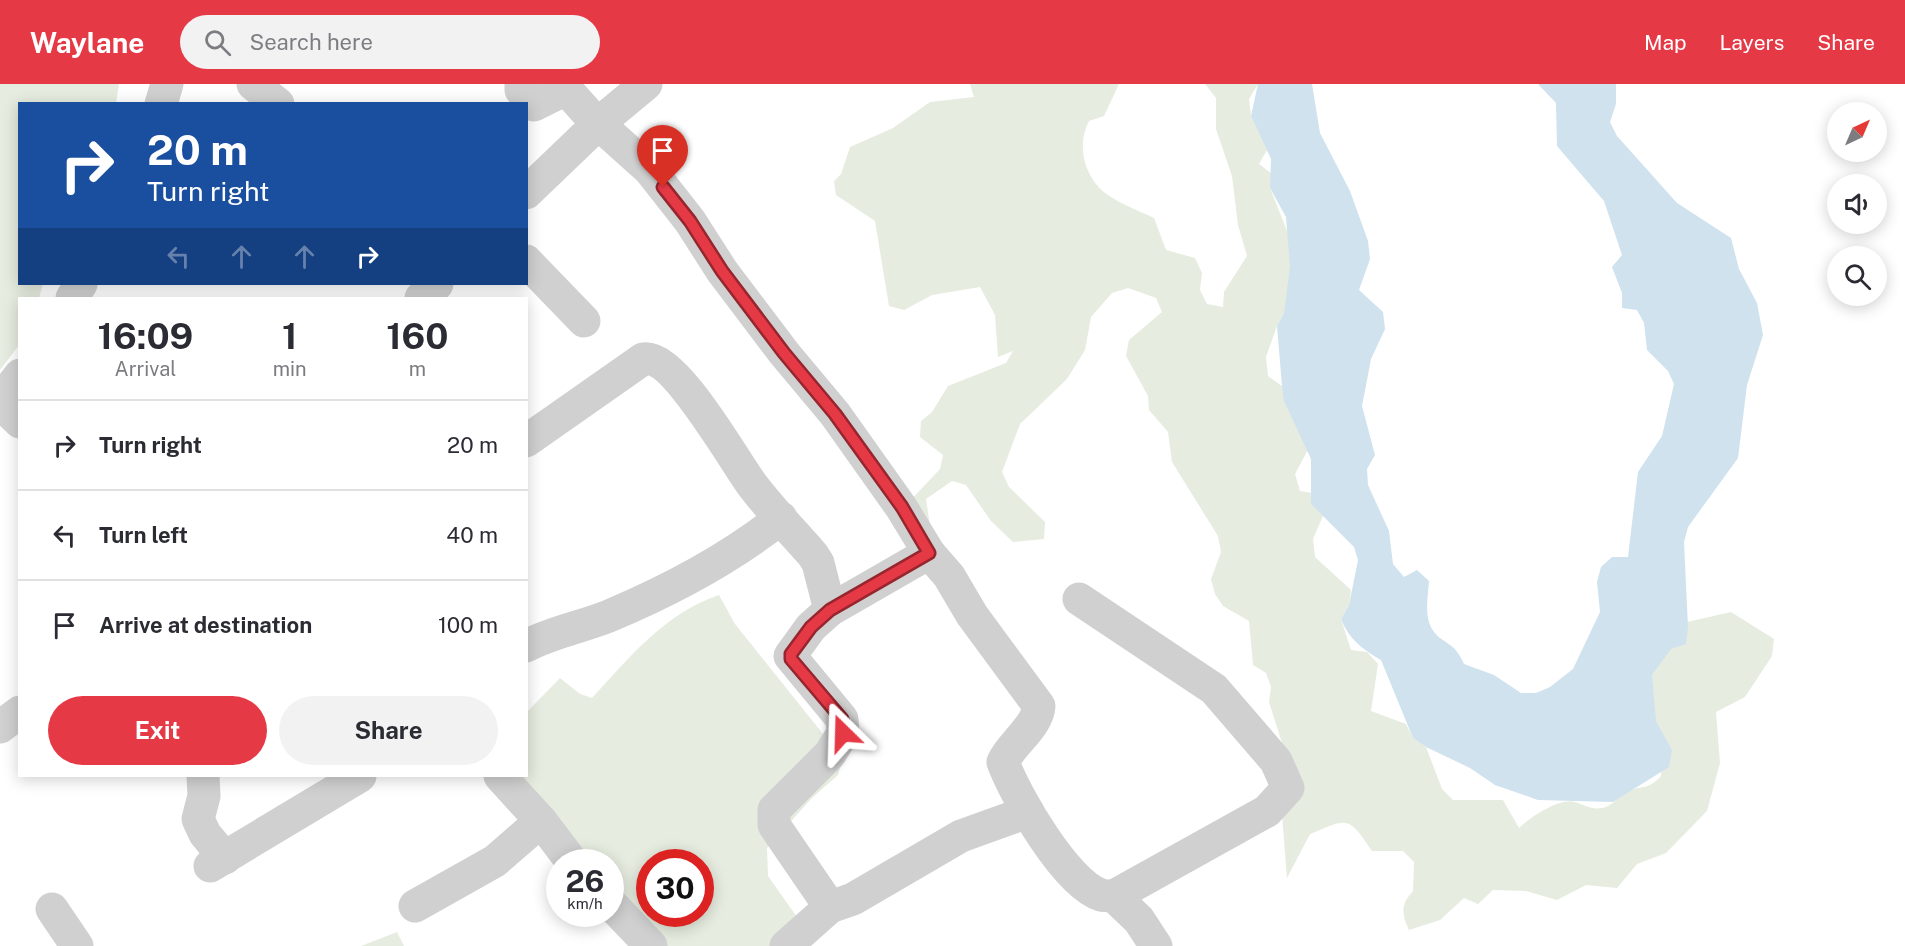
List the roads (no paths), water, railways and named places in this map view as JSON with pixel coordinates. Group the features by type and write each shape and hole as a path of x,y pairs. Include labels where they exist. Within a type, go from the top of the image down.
{"street":[{"path":"162,102 167,84"},
{"path":"253,84 276,102"},
{"path":"521,84 521,90 534,105 566,89 650,171 690,221 722,271 784,353 835,414 902,507 929,553 949,576 972,615 1039,706 1034,719 1003,762 1010,782 1045,840 1074,875 1100,895 1114,896 1267,811 1288,788 1276,761 1214,689 1078,599"},
{"path":"528,191 599,123 646,84"},
{"path":"528,263 584,321"},
{"path":"422,297 436,285"},
{"path":"528,440 643,358 650,357 660,362 690,392 736,464 818,563 830,610"},
{"path":"18,378 0,402 18,420"},
{"path":"528,645 630,607 699,573 740,550 781,518"},
{"path":"830,907 774,825 774,810 830,754 843,733 842,719 790,656 811,627 830,610 929,553"},
{"path":"0,727 18,714"},
{"path":"204,777 204,796 198,819 218,862 358,777"},
{"path":"501,777 541,821 562,849"},
{"path":"786,946 830,907 853,899 961,836 1028,812"},
{"path":"415,906 495,861 541,821"},
{"path":"1114,896 1139,920 1156,946"},
{"path":"52,909 77,946"},
{"path":"624,918 651,946"}],"water":[{"path":"1258,84 1312,84 1320,133 1350,191 1368,241 1370,259 1359,290 1383,312 1385,329 1371,359 1362,406 1375,455 1367,469 1368,485 1389,531 1393,564 1404,577 1417,570 1429,581 1427,605 1432,629 1452,646 1464,664 1494,675 1521,693 1536,693 1550,687 1573,669 1600,612 1597,582 1601,567 1612,557 1628,557 1638,472 1662,436 1674,384 1668,371 1647,350 1644,323 1637,310 1622,308 1622,293 1612,267 1622,255 1604,201 1557,146 1556,103 1538,84 1616,84 1616,104 1610,122 1617,136 1677,203 1731,238 1739,269 1757,303 1763,335 1747,385 1738,458 1688,527 1684,542 1688,627 1686,644 1671,649 1652,675 1656,721 1672,750 1669,767 1613,802 1538,800 1495,785 1470,768 1426,747 1413,738 1381,660 1357,643 1344,626 1341,619 1349,605 1358,560 1354,547 1311,504 1311,459 1284,401 1277,326 1284,313 1290,266 1286,217 1270,188 1271,159 1251,116"}]}
